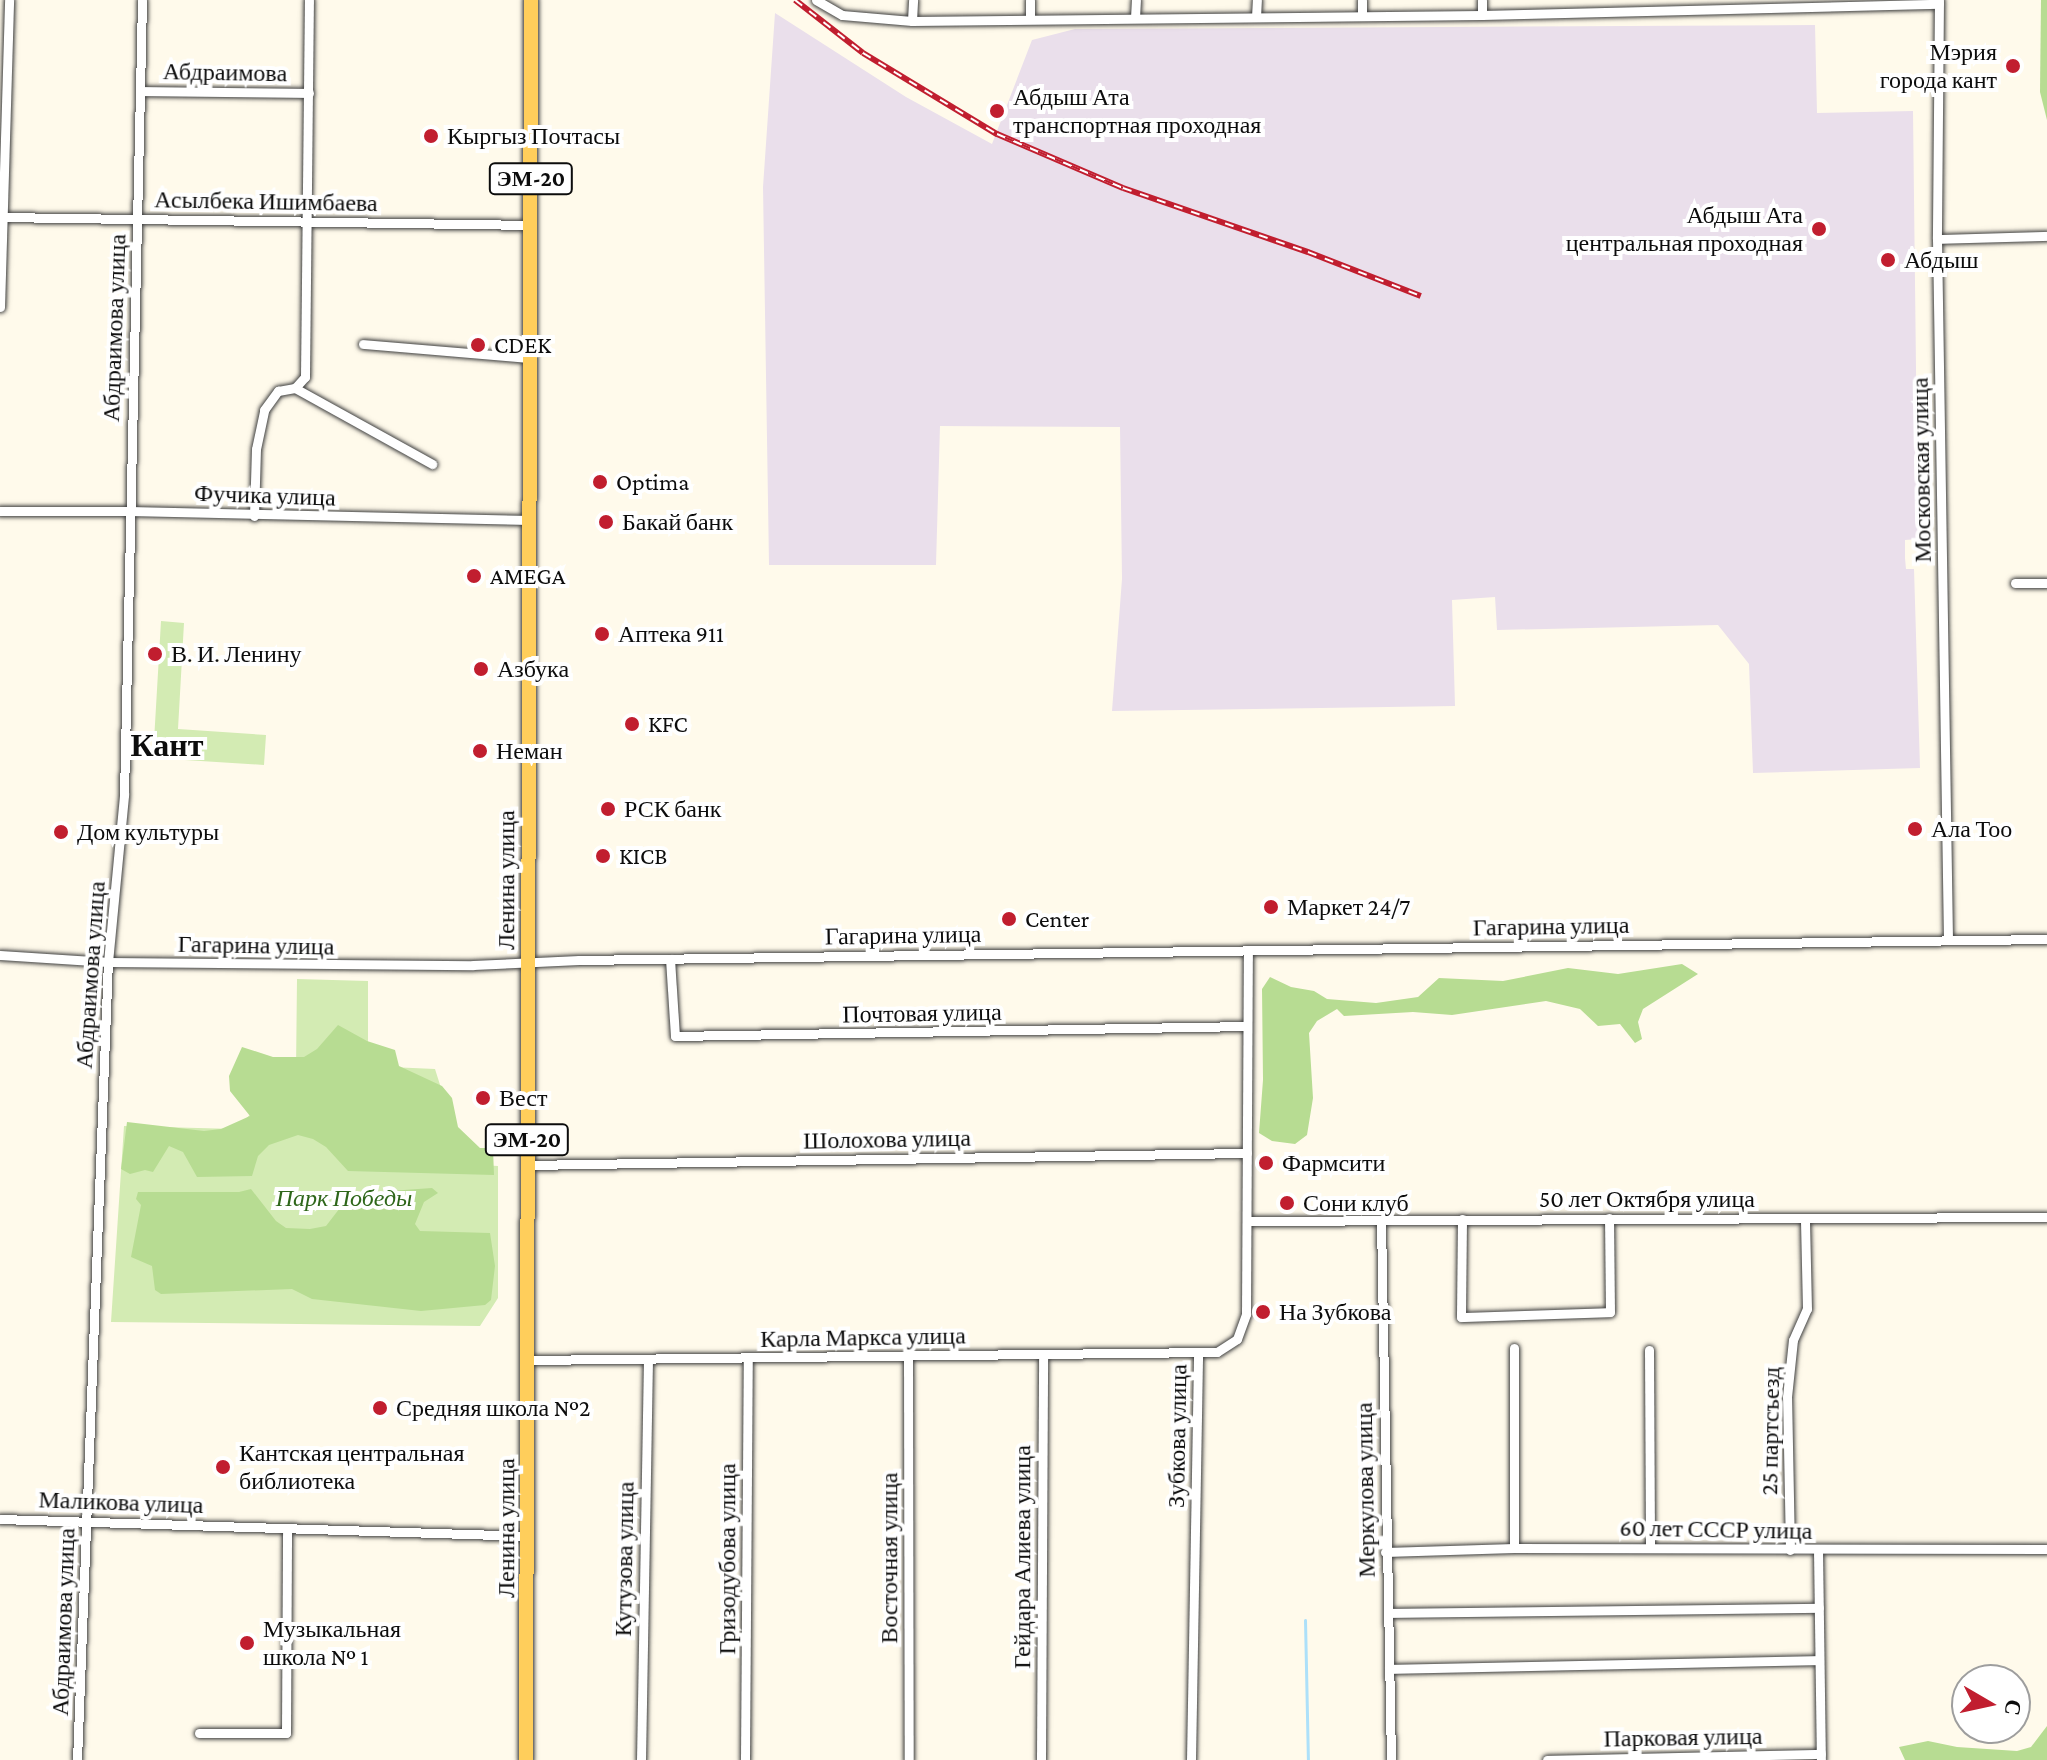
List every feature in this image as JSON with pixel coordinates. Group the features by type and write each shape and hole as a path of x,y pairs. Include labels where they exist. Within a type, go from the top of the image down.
{"main road":[{"name":"Ленина улица","path":"526,1760 531,0"}],"street":[{"path":"0,307 9,0"},
{"name":"Абдраимова улица","path":"77,1760 108,962 124,795 142,0"},
{"path":"254,516 256,449 264,410 278,391 295,388 305,377 309,0"},
{"path":"816,0 842,15 912,21 1482,15 1939,2"},
{"path":"912,21 913,0"},
{"path":"1030,0 1030,19"},
{"path":"1135,18 1136,0"},
{"path":"1256,17 1257,0"},
{"path":"1362,0 1362,16"},
{"path":"1482,0 1482,15"},
{"path":"1674,0 1678,10"},
{"name":"Московская улица","path":"1939,2 1937,239 1948,940"},
{"name":"Абдраимова","path":"140,91 309,93"},
{"name":"Асылбека Ишимбаева","path":"2,217 531,225"},
{"path":"1937,239 2047,236"},
{"path":"363,344 530,358"},
{"path":"295,388 432,464"},
{"name":"Фучика улица","path":"0,511 530,520"},
{"path":"2015,583 2047,583"},
{"name":"Гагарина улица","path":"0,955 108,962 473,965 527,961 2047,939"},
{"name":"Зубкова улица","path":"1191,1760 1198,1352 1217,1352 1237,1339 1246,1314 1248,951"},
{"name":"Почтовая улица","path":"670,959 672,1028 675,1036 1247,1026"},
{"name":"Шолохова улица","path":"528,1165 1247,1153"},
{"name":"50 лет Октября улица","path":"1247,1221 2047,1217"},
{"path":"1462,1219 1461,1317 1610,1312 1609,1218"},
{"name":"Меркулова улица","path":"1381,1220 1391,1760"},
{"name":"25 партсъезд","path":"1790,1550 1787,1397 1793,1340 1807,1309 1805,1220"},
{"path":"1514,1348 1514,1548"},
{"path":"1649,1350 1650,1548"},
{"name":"Карла Маркса улица","path":"528,1360 1198,1352"},
{"name":"Гейдара Алиева улица","path":"1041,1760 1043,1354"},
{"name":"Восточная улица","path":"908,1356 909,1760"},
{"name":"Кутузова улица","path":"641,1760 648,1359"},
{"name":"Гризодубова улица","path":"745,1760 748,1359"},
{"name":"Маликова улица","path":"0,1519 529,1536"},
{"path":"199,1733 286,1733 287,1528"},
{"name":"60 лет СССР улица","path":"1385,1552 1514,1548 2047,1549"},
{"name":"Парковая улица","path":"1547,1760 1821,1757 1818,1550"},
{"path":"1388,1613 1819,1608"},
{"path":"1389,1669 1819,1660"}],"shaded area":[{"path":"775,13 906,97 992,144 1032,40 1075,29 1815,25 1817,113 1913,111 1918,539 1905,540 1905,558 1906,569 1914,569 1920,768 1753,773 1749,664 1718,625 1497,630 1495,597 1452,600 1455,706 1112,711 1122,579 1120,427 940,426 936,565 769,565 763,187"}],"green space":[{"path":"2041,0 2047,0 2047,120 2040,92"},
{"path":"161,621 184,623 178,729 266,735 264,765 153,758"},
{"path":"1682,964 1698,974 1643,1009 1638,1022 1642,1039 1635,1043 1620,1024 1598,1026 1580,1009 1546,1001 1452,1015 1413,1012 1344,1016 1337,1009 1317,1021 1309,1033 1313,1098 1307,1135 1295,1144 1272,1141 1259,1133 1263,1080 1262,989 1270,977 1291,987 1314,991 1327,999 1376,1003 1418,997 1439,978 1503,981 1568,968 1618,974"},
{"name":"Парк Победы","path":"297,979 368,981 368,1066 435,1069 465,1164 498,1166 498,1298 480,1326 111,1322 124,1126 235,1129 296,1071"},
{"path":"338,1025 367,1041 395,1050 399,1066 442,1086 452,1098 458,1127 480,1148 493,1148 494,1175 348,1171 326,1147 298,1135 269,1145 258,1156 252,1176 197,1177 183,1152 169,1146 153,1172 145,1170 130,1174 121,1169 127,1122 204,1131 221,1129 250,1116 230,1091 229,1076 242,1047 273,1057 304,1057 317,1049"},
{"path":"432,1188 438,1193 424,1202 415,1224 420,1231 490,1233 495,1266 491,1300 485,1305 421,1311 312,1299 292,1289 161,1294 155,1290 152,1266 131,1257 141,1205 136,1199 138,1192 239,1192 251,1189 276,1221 286,1228 310,1229 326,1226 343,1204 376,1192"},
{"path":"2047,1726 2047,1760 1905,1760 1899,1747 1928,1741 1957,1747 2017,1751 2031,1747"}],"waterway":[{"path":"1305,1620 1308,1760"}],"railway":[{"path":"795,0 863,53 997,134 1123,188 1308,252 1421,296"}],"place":[{"name":"Мэрия города кант","path":"2013,66"},
{"name":"Абдыш Ата транспортная проходная","path":"997,111"},
{"name":"Кыргыз Почтасы","path":"431,136"},
{"name":"Абдыш Ата центральная проходная","path":"1819,229"},
{"name":"Абдыш","path":"1888,260"},
{"name":"CDEK","path":"478,345"},
{"name":"Optima","path":"600,482"},
{"name":"Бакай банк","path":"606,522"},
{"name":"AMEGA","path":"474,576"},
{"name":"Аптека 911","path":"602,634"},
{"name":"В. И. Ленину","path":"155,654"},
{"name":"Азбука","path":"481,669"},
{"name":"KFC","path":"632,724"},
{"name":"Неман","path":"480,751"},
{"name":"РСК банк","path":"608,809"},
{"name":"Ала Тоо","path":"1915,829"},
{"name":"Дом культуры","path":"61,832"},
{"name":"KICB","path":"603,856"},
{"name":"Маркет 24/7","path":"1271,907"},
{"name":"Center","path":"1009,919"},
{"name":"Вест","path":"483,1098"},
{"name":"Фармсити","path":"1266,1163"},
{"name":"Сони клуб","path":"1287,1203"},
{"name":"На Зубкова","path":"1263,1312"},
{"name":"Средняя школа №2","path":"380,1408"},
{"name":"Кантская центральная библиотека","path":"223,1467"},
{"name":"Музыкальная школа № 1","path":"247,1643"}],"district":[{"name":"Кант","path":"167,745"}]}
